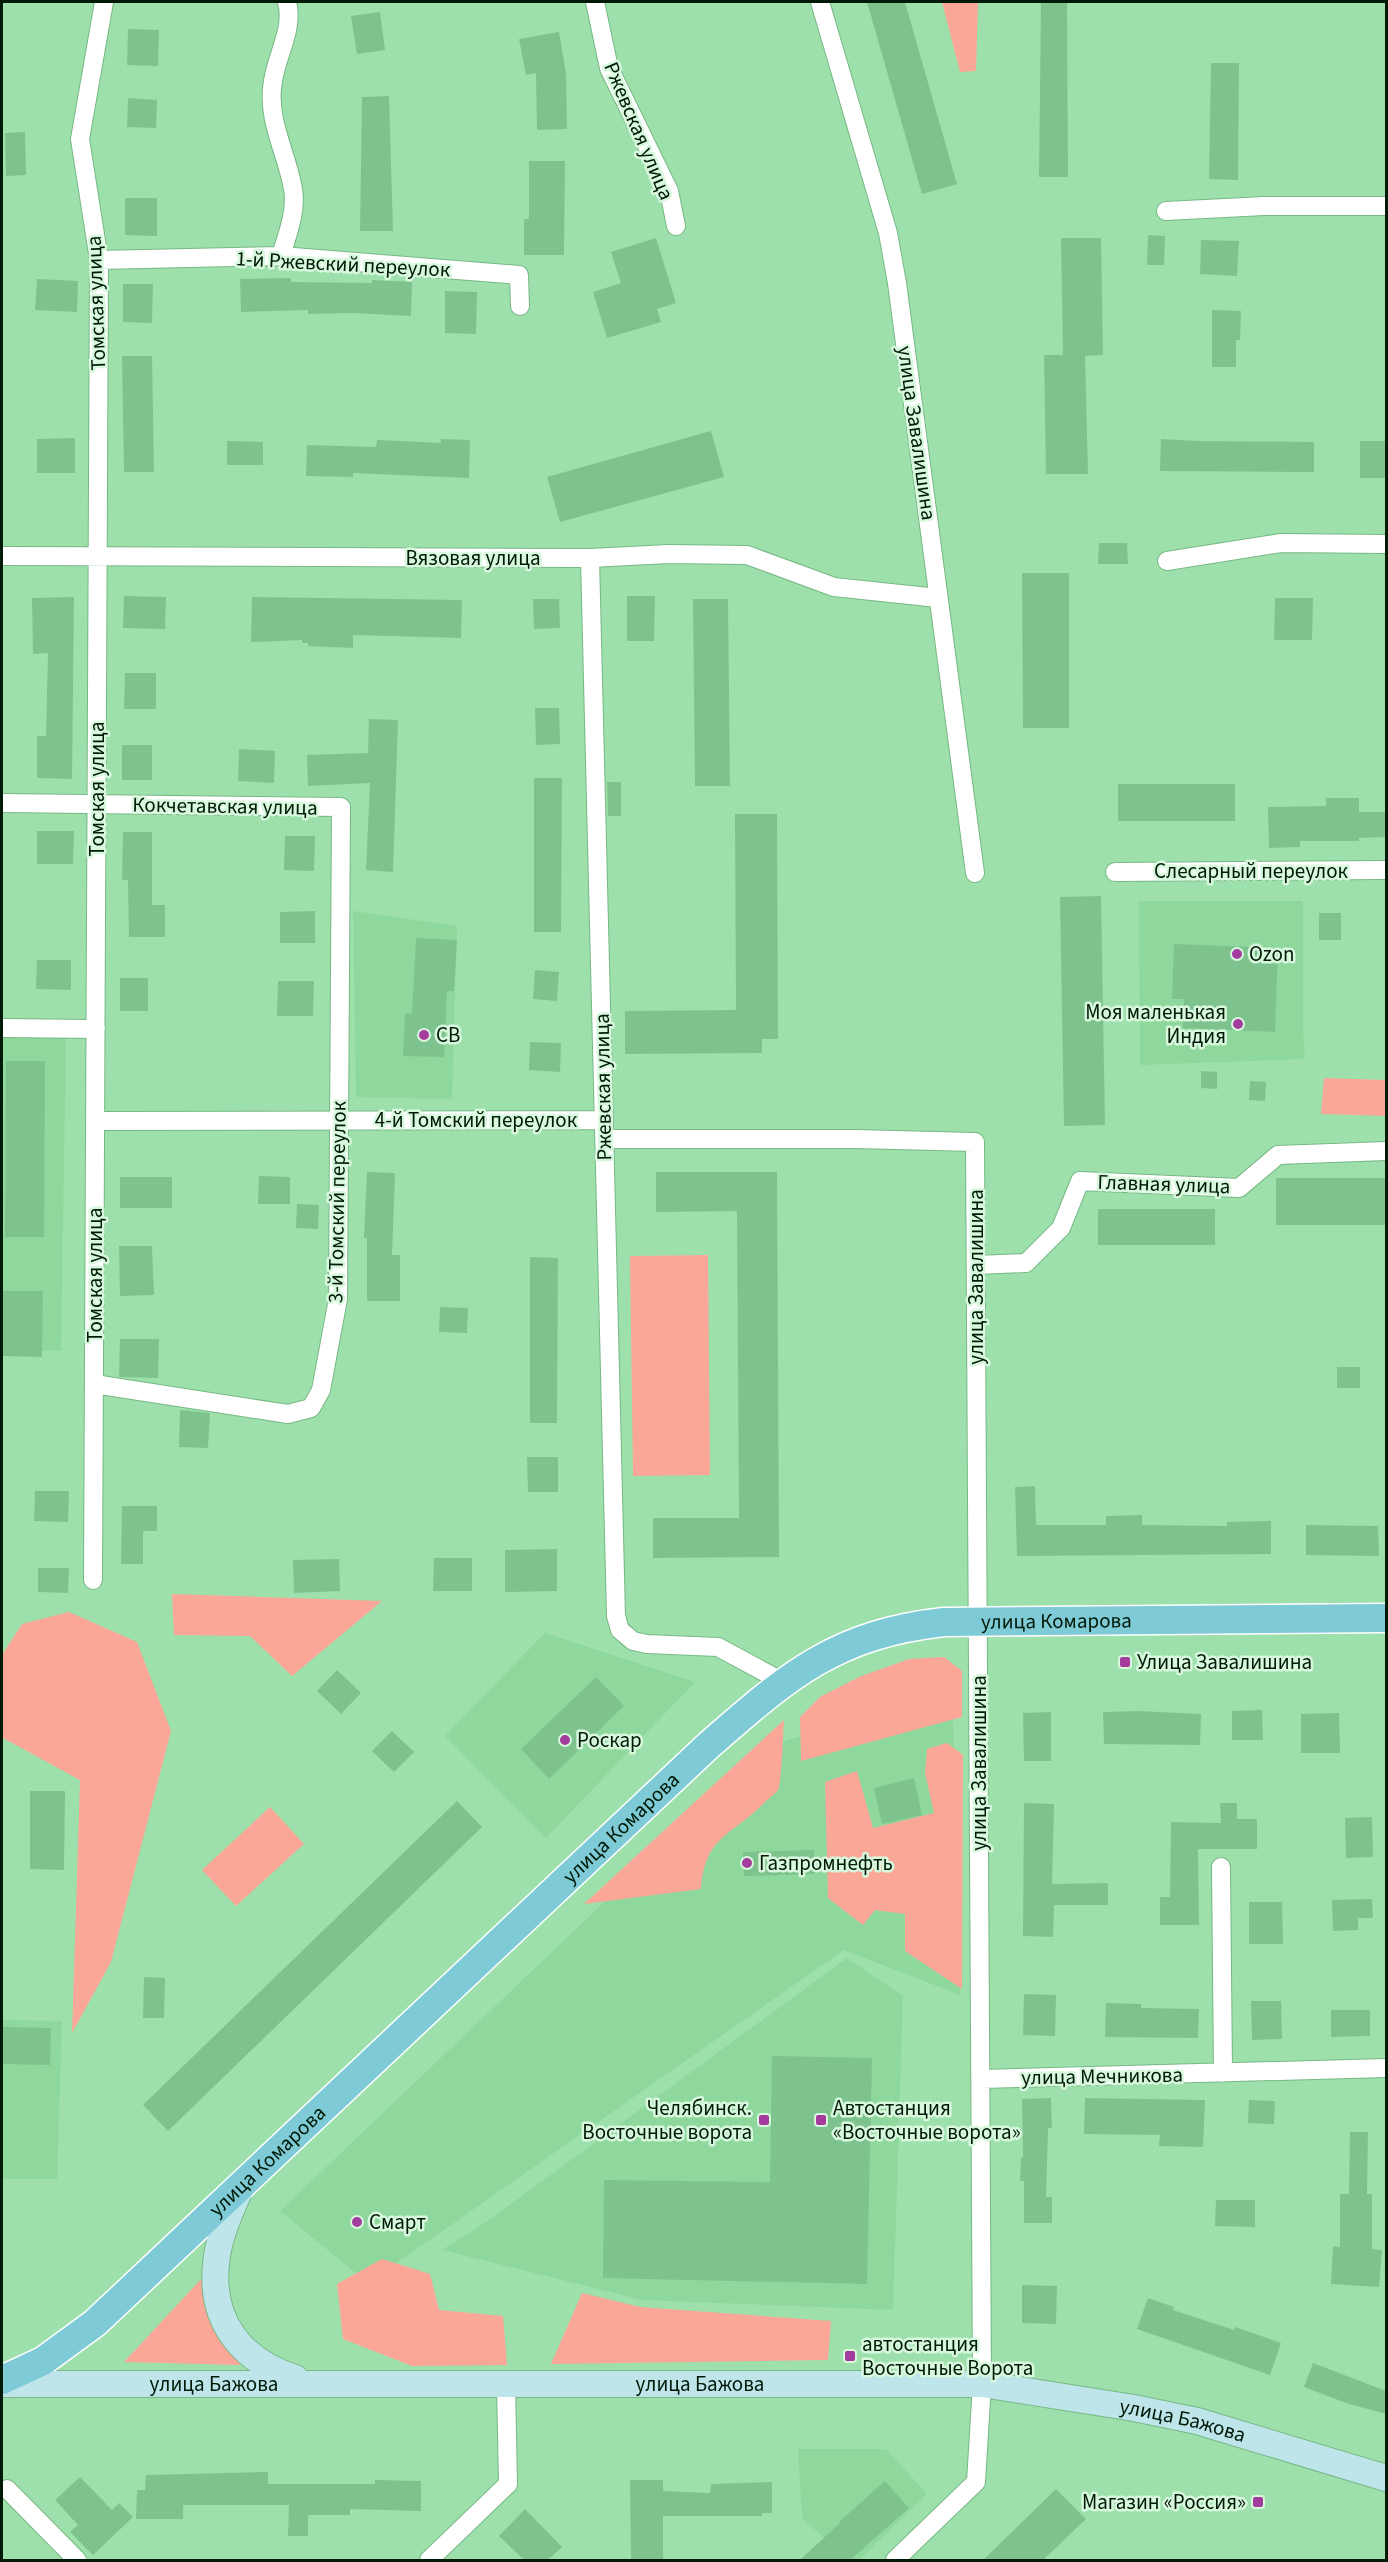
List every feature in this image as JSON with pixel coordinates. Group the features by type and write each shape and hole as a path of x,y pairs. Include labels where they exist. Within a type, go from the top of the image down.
{"main road":[{"name":"улица Комарова","path":"2,2382 43,2361 95,2323 709,1745 783,1682 836,1649 874,1635 922,1625 978,1621 1386,1618"},
{"path":"242,2185 224,2229 216,2262 215,2279 221,2313 238,2344 249,2356 264,2366 309,2383"},
{"name":"улица Бажова","path":"2,2382 982,2384 1134,2408 1197,2421 1386,2478"}],"street":[{"name":"Томская улица","path":"93,1580 99,260 80,139 104,2"},
{"path":"281,256 294,209 293,189 277,132 272,82 290,14 287,2"},
{"name":"Ржевская улица","path":"595,2 609,68 669,191 676,226"},
{"name":"улица Завалишина","path":"820,2 888,233 897,283 975,873"},
{"path":"1166,211 1264,206 1386,206"},
{"name":"1-й Ржевский переулок","path":"99,260 281,256 519,275 520,306"},
{"path":"1167,561 1281,543 1386,544"},
{"name":"Вязовая улица","path":"2,556 590,558 669,554 747,555 834,587 938,598"},
{"name":"Ржевская улица","path":"590,558 616,1616 620,1630 633,1641 647,1644 718,1647 783,1682"},
{"name":"Кокчетавская улица","path":"2,803 340,807"},
{"name":"3-й Томский переулок","path":"94,1384 288,1414 311,1408 321,1390 338,1299 340,807"},
{"name":"Слесарный переулок","path":"1115,872 1386,870"},
{"path":"2,1028 96,1029"},
{"name":"4-й Томский переулок","path":"96,1121 604,1120"},
{"name":"улица Завалишина","path":"605,1139 855,1139 975,1142 982,2384 976,2482 895,2560"},
{"name":"Главная улица","path":"976,1265 1026,1263 1060,1228 1080,1181 1239,1188 1278,1155 1386,1151"},
{"path":"1221,1867 1223,2073"},
{"name":"улица Мечникова","path":"981,2079 1386,2068"},
{"path":"429,2560 508,2484 506,2383"},
{"path":"7,2490 76,2560"}],"shaded area":[{"path":"942,2 978,2 976,71 960,72"},
{"path":"1139,901 1303,901 1305,1059 1140,1065"},
{"path":"353,911 457,926 452,1099 356,1097"},
{"path":"2,1038 66,1038 61,1351 2,1349"},
{"path":"1324,1078 1386,1080 1386,1116 1321,1114"},
{"path":"708,1255 710,1475 633,1476 630,1256"},
{"path":"172,1594 382,1601 292,1676 250,1636 174,1635"},
{"path":"69,1612 137,1642 171,1731 111,1962 72,2033 80,1780 3,1738 2,1735 2,1655 22,1624"},
{"path":"545,1633 695,1682 546,1838 445,1736"},
{"path":"944,1657 962,1671 962,1717 801,1761 800,1717 820,1697 859,1677 909,1659"},
{"path":"952,1682 960,1995 844,1950 368,2283 280,2211 766,1748"},
{"path":"784,1720 778,1790 714,1847 708,1857 701,1889 584,1904"},
{"path":"947,1743 963,1755 962,1989 905,1951 905,1914 875,1910 863,1925 828,1898 825,1782 857,1771 873,1828 934,1813 925,1773 927,1749"},
{"path":"270,1807 304,1844 236,1906 202,1870"},
{"path":"847,1958 903,1996 893,2310 642,2300 442,2250 486,2222"},
{"path":"2,2020 62,2021 57,2179 2,2179"},
{"path":"382,2259 430,2274 439,2310 503,2316 507,2365 412,2366 343,2339 337,2284"},
{"path":"204,2276 208,2304 218,2334 241,2365 124,2362"},
{"path":"582,2293 640,2307 831,2321 828,2360 551,2364"},
{"path":"798,2449 886,2449 927,2494 859,2560 849,2560 802,2518"}],"building":[{"path":"867,2 905,2 957,184 922,194"},
{"path":"1041,2 1067,2 1068,177 1039,177"},
{"path":"380,12 385,50 357,54 351,16"},
{"path":"128,29 159,30 158,66 127,65"},
{"path":"559,32 566,74 567,129 537,130 536,73 526,75 519,39"},
{"path":"1211,63 1239,63 1238,180 1209,179"},
{"path":"389,96 393,231 360,231 362,97"},
{"path":"128,98 157,100 156,128 127,127"},
{"path":"25,132 26,175 6,176 5,133"},
{"path":"529,161 565,161 564,255 524,255 524,219 529,219"},
{"path":"125,198 157,198 157,236 125,235"},
{"path":"1148,235 1165,236 1164,265 1147,265"},
{"path":"656,238 676,303 657,309 661,322 607,338 593,292 621,283 611,252"},
{"path":"1061,238 1101,238 1103,355 1085,356 1088,474 1046,474 1044,355 1063,355"},
{"path":"1201,240 1239,241 1237,276 1200,274"},
{"path":"291,278 291,282 372,283 372,280 412,282 411,316 351,313 308,314 308,310 241,312 240,279"},
{"path":"37,279 78,281 77,312 35,310"},
{"path":"123,284 153,284 152,323 123,322"},
{"path":"445,291 477,292 476,334 445,333"},
{"path":"1212,310 1241,311 1240,340 1236,340 1236,367 1212,367"},
{"path":"122,356 152,356 154,472 124,472"},
{"path":"711,431 724,477 560,522 547,477"},
{"path":"75,438 75,473 37,473 37,439"},
{"path":"441,439 470,440 469,478 353,473 353,477 306,476 307,445 376,447 377,440 441,443"},
{"path":"1161,439 1314,442 1314,472 1160,471"},
{"path":"227,441 263,442 263,465 227,465"},
{"path":"1360,441 1386,441 1386,478 1360,478"},
{"path":"1099,543 1127,543 1128,564 1098,564"},
{"path":"1022,573 1069,573 1069,728 1023,728"},
{"path":"124,596 166,597 165,629 123,628"},
{"path":"627,596 655,596 654,641 627,641"},
{"path":"74,597 72,779 37,778 37,736 46,736 48,653 33,654 32,598"},
{"path":"252,597 462,600 461,638 353,635 353,648 308,646 308,643 302,643 302,640 251,642"},
{"path":"1275,598 1313,598 1312,640 1274,640"},
{"path":"533,599 559,599 560,628 534,629"},
{"path":"693,599 728,599 730,786 695,786"},
{"path":"125,673 156,673 156,709 124,709"},
{"path":"535,708 559,708 560,744 536,745"},
{"path":"369,719 398,720 393,872 366,870 370,783 308,786 307,755 368,753"},
{"path":"122,745 152,745 152,780 122,780"},
{"path":"239,749 275,751 274,783 238,781"},
{"path":"534,778 562,778 561,932 534,932"},
{"path":"607,782 621,782 621,816 608,816"},
{"path":"1118,784 1235,784 1235,821 1118,821"},
{"path":"1326,798 1359,798 1359,812 1386,812 1386,837 1359,838 1359,841 1300,841 1300,847 1269,848 1268,807 1326,806"},
{"path":"735,814 777,814 778,1039 762,1039 762,1053 625,1054 625,1011 736,1010"},
{"path":"37,831 74,831 73,864 37,864"},
{"path":"123,832 152,832 152,905 165,905 165,937 129,937 128,880 122,880"},
{"path":"285,836 315,836 314,871 284,870"},
{"path":"1101,896 1105,1125 1064,1126 1060,897"},
{"path":"315,911 315,943 280,943 280,912"},
{"path":"1319,913 1341,913 1341,940 1319,940"},
{"path":"416,938 457,940 454,991 447,991 444,1057 403,1056 405,1013 412,1014"},
{"path":"1174,944 1278,948 1275,1032 1183,1028 1184,999 1172,999"},
{"path":"37,960 71,960 71,990 36,989"},
{"path":"535,970 559,972 557,1001 533,999"},
{"path":"120,978 148,978 148,1011 120,1011"},
{"path":"278,981 314,981 313,1016 277,1016"},
{"path":"530,1042 561,1043 560,1072 529,1070"},
{"path":"6,1061 45,1061 44,1237 5,1237"},
{"path":"1201,1071 1217,1072 1217,1089 1201,1088"},
{"path":"1250,1081 1266,1082 1265,1101 1249,1100"},
{"path":"367,1172 395,1173 392,1255 400,1255 400,1301 367,1301 367,1238 364,1238"},
{"path":"656,1172 777,1172 779,1557 653,1558 653,1518 739,1518 737,1211 656,1212"},
{"path":"259,1176 290,1177 290,1204 258,1204"},
{"path":"120,1177 172,1177 172,1208 120,1208"},
{"path":"1276,1178 1386,1178 1386,1225 1276,1225"},
{"path":"297,1204 319,1205 318,1229 296,1228"},
{"path":"1098,1209 1215,1209 1215,1245 1098,1245"},
{"path":"119,1246 152,1246 154,1295 120,1296"},
{"path":"530,1257 558,1258 557,1423 530,1423"},
{"path":"2,1291 43,1291 42,1357 2,1356"},
{"path":"440,1307 468,1308 467,1333 439,1332"},
{"path":"120,1339 159,1339 158,1378 119,1377"},
{"path":"1337,1367 1360,1367 1360,1388 1337,1388"},
{"path":"180,1410 210,1413 208,1448 179,1447"},
{"path":"527,1457 558,1457 558,1492 528,1492"},
{"path":"1035,1486 1036,1525 1106,1525 1106,1516 1142,1515 1142,1525 1227,1526 1227,1522 1271,1521 1271,1554 1017,1556 1015,1487"},
{"path":"35,1491 69,1491 68,1522 34,1521"},
{"path":"122,1506 157,1506 157,1531 143,1531 143,1564 121,1564"},
{"path":"1306,1525 1378,1526 1379,1556 1306,1555"},
{"path":"557,1549 557,1591 505,1592 505,1550"},
{"path":"434,1558 472,1558 472,1591 433,1591"},
{"path":"339,1559 340,1591 294,1593 293,1560"},
{"path":"38,1568 69,1568 68,1593 38,1592"},
{"path":"337,1670 361,1693 341,1714 317,1691"},
{"path":"596,1677 624,1706 549,1779 521,1749"},
{"path":"1262,1710 1263,1740 1232,1740 1232,1711"},
{"path":"1051,1712 1051,1761 1024,1761 1023,1713"},
{"path":"1103,1712 1201,1714 1200,1745 1104,1744"},
{"path":"1339,1713 1340,1753 1301,1753 1301,1714"},
{"path":"392,1731 414,1752 394,1772 372,1751"},
{"path":"914,1778 922,1815 882,1824 874,1788"},
{"path":"30,1791 65,1791 64,1870 30,1869"},
{"path":"457,1801 482,1827 168,2131 143,2105"},
{"path":"1024,1803 1054,1804 1052,1884 1108,1883 1108,1905 1054,1905 1053,1937 1023,1936"},
{"path":"1220,1803 1237,1803 1237,1819 1257,1819 1257,1849 1198,1849 1199,1925 1160,1925 1160,1897 1170,1897 1171,1822 1221,1823"},
{"path":"1372,1817 1373,1857 1346,1858 1345,1818"},
{"path":"814,1850 815,1874 744,1876 743,1852"},
{"path":"1372,1899 1373,1918 1358,1918 1358,1930 1333,1931 1332,1900"},
{"path":"1249,1902 1282,1902 1283,1944 1249,1944"},
{"path":"144,1977 165,1978 164,2018 143,2018"},
{"path":"1024,1994 1056,1995 1055,2036 1023,2035"},
{"path":"1251,2001 1281,2001 1282,2039 1252,2040"},
{"path":"1106,2003 1141,2004 1141,2008 1199,2009 1198,2038 1105,2037"},
{"path":"1331,2010 1370,2010 1370,2036 1331,2037"},
{"path":"2,2027 51,2028 50,2065 2,2064"},
{"path":"772,2056 872,2058 867,2284 603,2278 604,2180 770,2182"},
{"path":"1051,2098 1052,2128 1048,2128 1046,2197 1052,2197 1052,2223 1024,2223 1024,2181 1020,2181 1021,2158 1023,2158 1022,2099"},
{"path":"1085,2098 1205,2100 1203,2147 1159,2146 1160,2135 1084,2134"},
{"path":"1249,2100 1275,2101 1274,2124 1248,2123"},
{"path":"1350,2132 1368,2132 1367,2194 1372,2194 1372,2249 1382,2250 1379,2287 1331,2284 1333,2246 1340,2247 1340,2194 1349,2194"},
{"path":"1216,2200 1255,2200 1255,2227 1215,2226"},
{"path":"1022,2285 1057,2286 1056,2324 1022,2323"},
{"path":"1148,2298 1174,2307 1173,2310 1234,2330 1235,2327 1281,2343 1270,2375 1137,2329"},
{"path":"1313,2363 1386,2391 1386,2414 1346,2403 1304,2387"},
{"path":"268,2472 268,2484 375,2484 375,2480 421,2481 421,2511 350,2509 350,2515 308,2515 308,2536 288,2536 289,2505 183,2505 183,2519 136,2519 137,2490 145,2490 146,2475"},
{"path":"80,2477 112,2510 119,2503 133,2517 93,2555 70,2532 78,2525 55,2500"},
{"path":"630,2480 663,2480 663,2491 710,2493 711,2484 772,2482 772,2513 762,2513 762,2516 663,2516 663,2560 631,2560"},
{"path":"885,2481 909,2508 850,2560 800,2560 840,2521"},
{"path":"1056,2489 1086,2519 1043,2560 983,2560"},
{"path":"525,2509 562,2547 548,2560 524,2560 499,2536"}],"place":[{"name":"Ozon","path":"1237,954"},
{"name":"Моя маленькая Индия","path":"1238,1024"},
{"name":"СВ","path":"424,1035"},
{"name":"Улица Завалишина","path":"1125,1662"},
{"name":"Роскар","path":"565,1740"},
{"name":"Газпромнефть","path":"747,1863"},
{"name":"Челябинск. Восточные ворота","path":"764,2120"},
{"name":"Автостанция «Восточные ворота»","path":"821,2120"},
{"name":"Смарт","path":"357,2222"},
{"name":"автостанция Восточные Ворота","path":"850,2356"},
{"name":"Магазин «Россия»","path":"1258,2502"}]}
